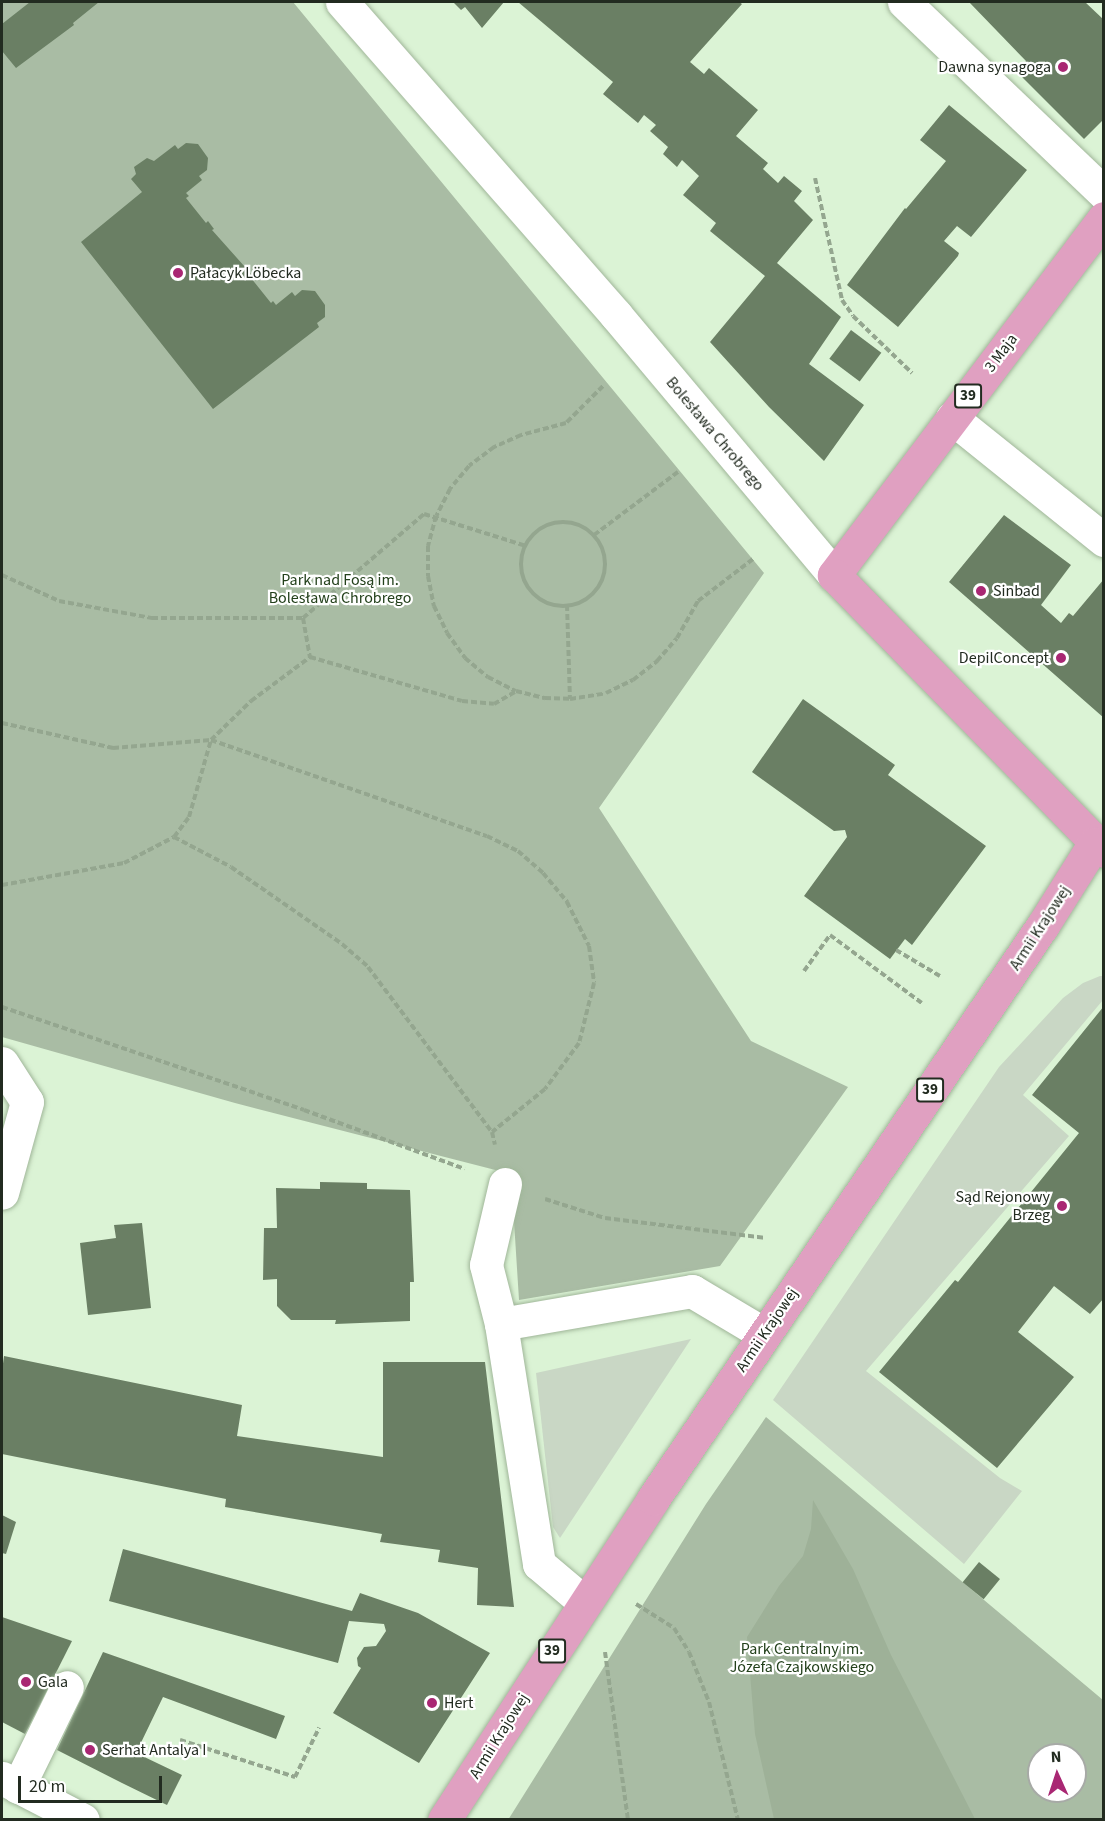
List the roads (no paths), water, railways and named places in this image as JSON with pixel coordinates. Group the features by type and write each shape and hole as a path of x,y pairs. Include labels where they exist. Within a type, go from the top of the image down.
{"main road":[{"name":"3 Maja","path":"834,575 952,418 1101,229"},
{"name":"Bolesława Chrobrego","path":"834,575 1100,842"},
{"name":"Armii Krajowej","path":"444,1820 584,1602 1100,842"}],"street":[{"name":"Bolesława Chrobrego","path":"342,2 616,315 834,575"},
{"path":"904,2 1104,193"},
{"path":"952,418 1104,540"},
{"path":"2,1063 27,1102 2,1193"},
{"path":"505,1184 486,1265 501,1324 538,1564 584,1602"},
{"path":"501,1324 692,1291 764,1334"},
{"path":"67,1687 10,1782 83,1820"}],"place":[{"name":"Dawna synagoga","path":"1063,67"},
{"name":"Pałacyk Löbecka","path":"178,273"},
{"name":"Sinbad","path":"981,591"},
{"name":"DepilConcept","path":"1061,658"},
{"name":"Sąd Rejonowy Brzeg","path":"1062,1206"},
{"name":"Gala","path":"26,1682"},
{"name":"Hert","path":"432,1703"},
{"name":"Serhat Antalya I","path":"90,1750"}],"park label":[{"name":"Park nad Fosą im. Bolesława Chrobrego","path":"340,589"},
{"name":"Park Centralny im. Józefa Czajkowskiego","path":"802,1658"}]}
